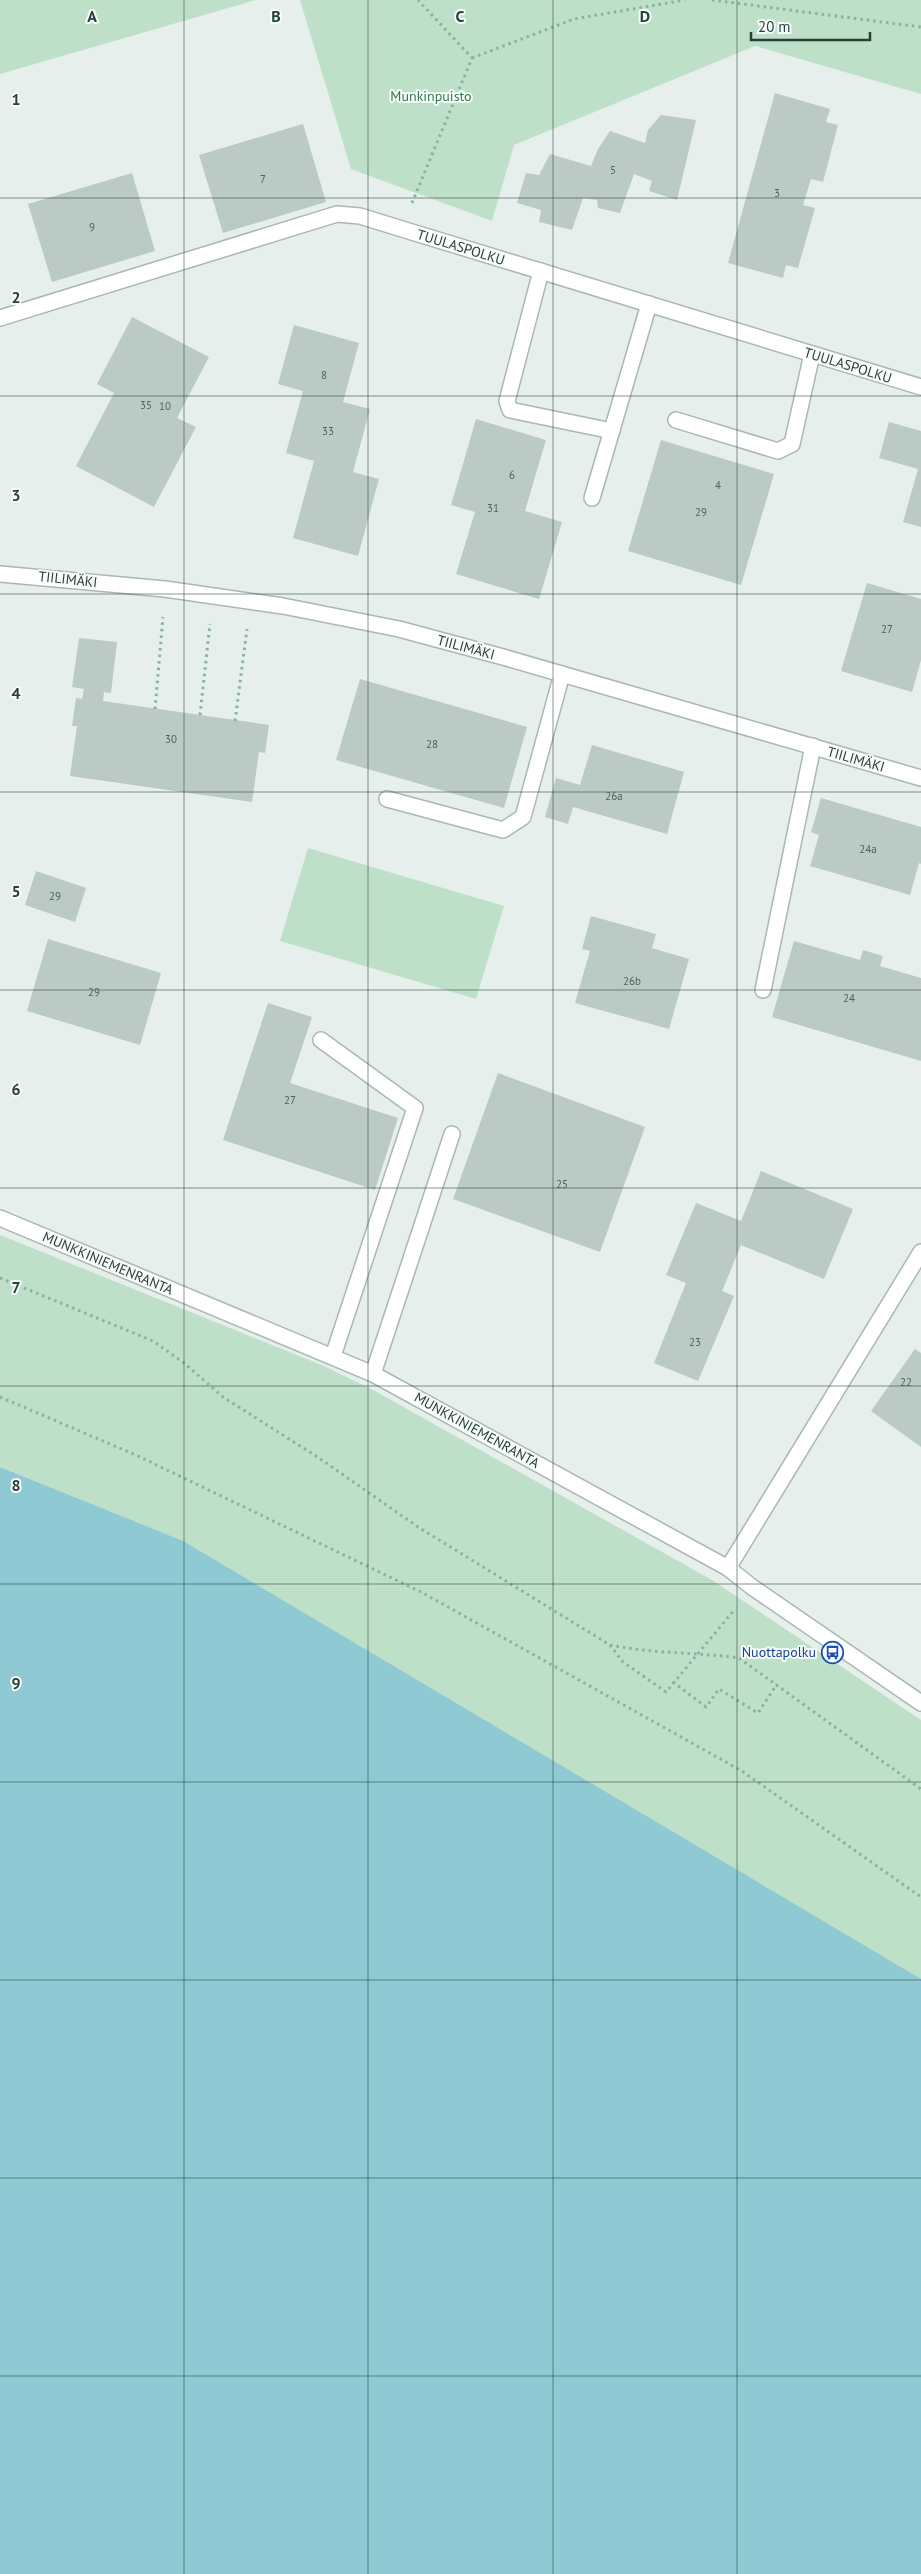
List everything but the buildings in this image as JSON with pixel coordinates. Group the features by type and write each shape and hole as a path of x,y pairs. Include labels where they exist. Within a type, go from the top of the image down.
{"street":[{"name":"TUULASPOLKU","path":"0,318 337,214 360,216 402,228 921,387"},
{"path":"541,271 507,401 510,410 612,431"},
{"path":"592,498 649,304"},
{"path":"676,420 778,451 785,449 792,444 812,354"},
{"name":"TIILIMÄKI","path":"0,574 166,589 251,601 400,629 921,778"},
{"path":"387,799 503,830 523,818 562,674"},
{"path":"763,990 813,746"},
{"path":"321,1040 415,1108 334,1356"},
{"path":"373,1374 452,1134"},
{"name":"MUNKKINIEMENRANTA","path":"0,1218 334,1356 373,1374 728,1568 752,1588 921,1703"},
{"path":"728,1568 921,1252"}],"path":[{"path":"418,0 472,58"},
{"path":"402,228 472,58 574,19 685,0"},
{"path":"712,0 921,27"},
{"path":"155,709 166,589"},
{"path":"200,715 213,596"},
{"path":"236,720 251,601"},
{"path":"0,1278 153,1341 223,1397 319,1458 418,1527 610,1645 644,1652 739,1658 921,1789"},
{"path":"0,1397 138,1456 423,1593 742,1771 921,1897"},
{"path":"610,1645 623,1662 666,1692 752,1588"},
{"path":"673,1682 706,1707 719,1689 758,1713 777,1684"}],"green space":[{"path":"0,0 256,0 0,74"},
{"name":"Munkinpuisto","path":"300,0 921,0 921,94 755,46 514,145 492,221 351,169"},
{"path":"308,848 504,906 476,999 280,941"},
{"path":"0,1235 324,1366 375,1391 712,1580 921,1720 921,2068 0,1468 59,1491 0,1467"}],"water":[{"path":"0,1467 183,1541 921,1979 921,2574 0,2574"}],"place":[{"name":"Nuottapolku","path":"832,1652"}]}
